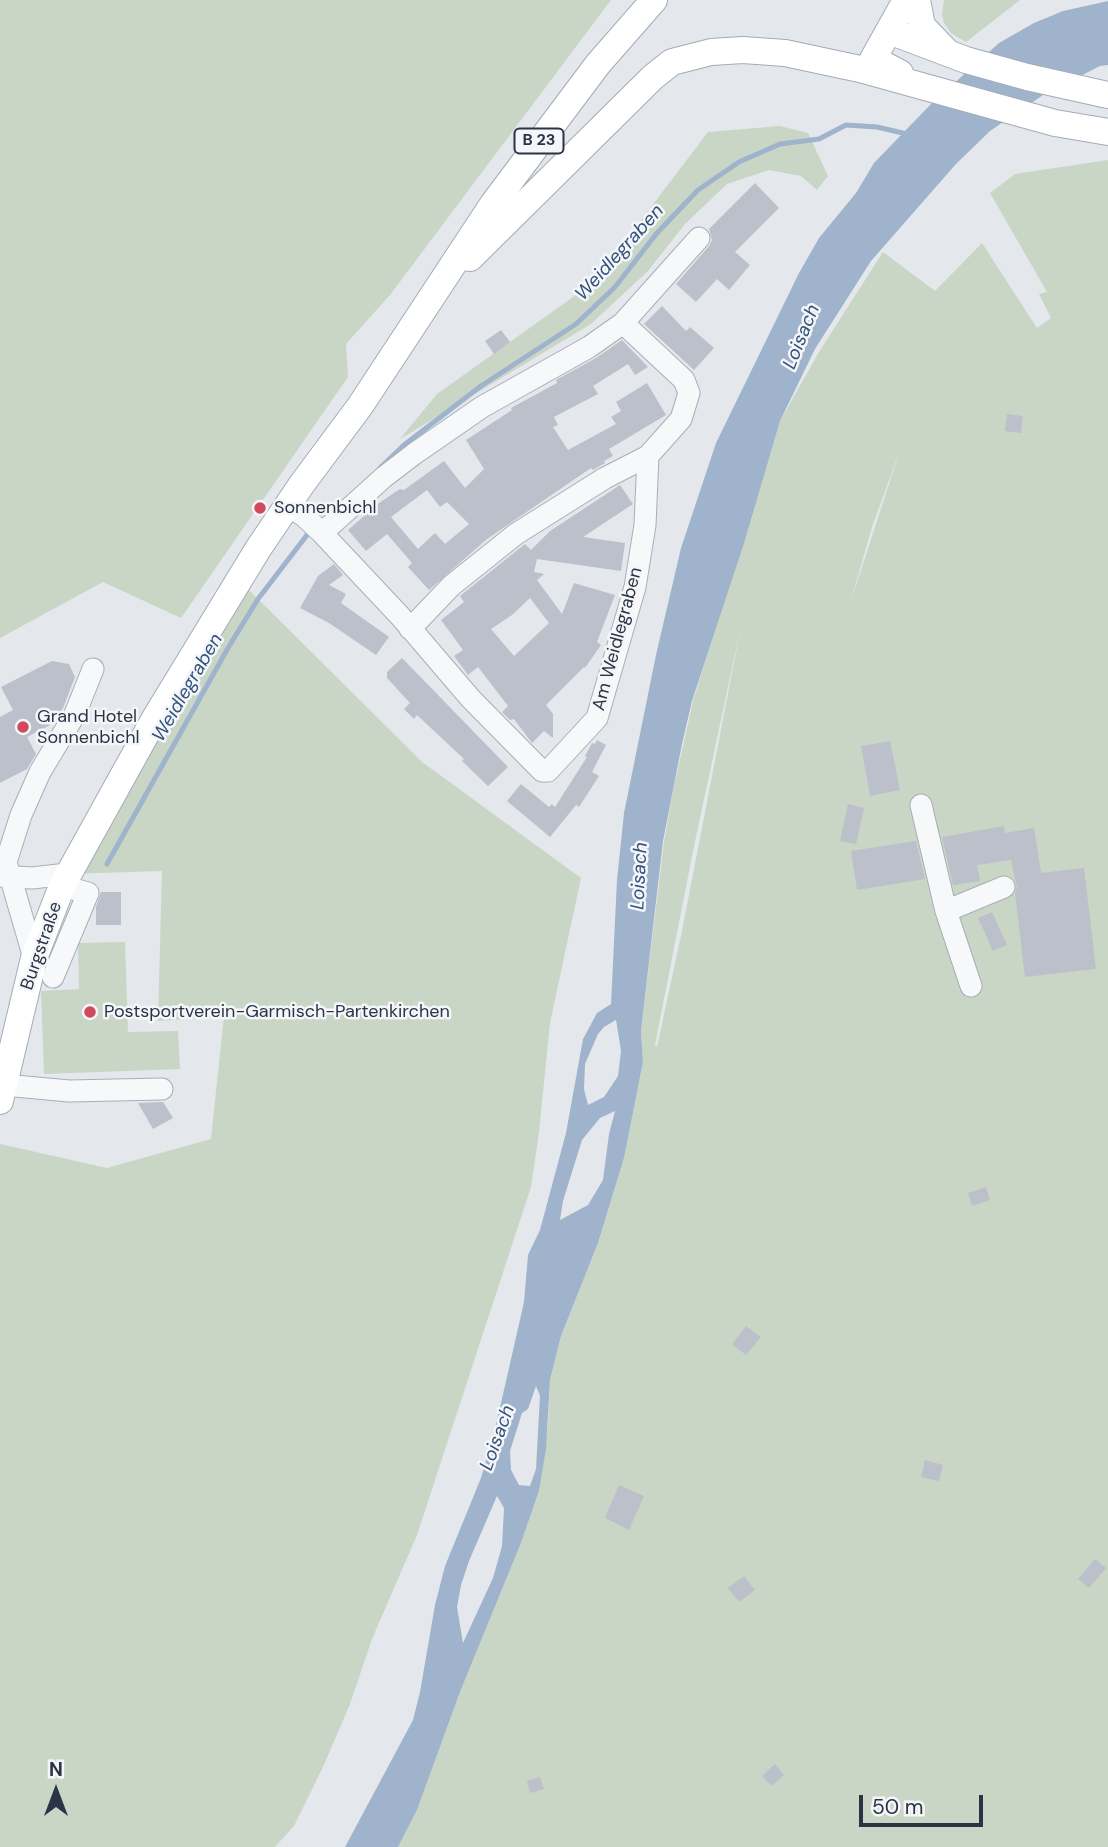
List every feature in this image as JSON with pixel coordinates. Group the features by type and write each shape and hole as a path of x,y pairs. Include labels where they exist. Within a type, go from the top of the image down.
{"main road":[{"name":"B 23","path":"65,880 155,718 287,505 360,405 493,204 556,117 653,0"},
{"path":"906,0 889,31 958,57 1098,93"},
{"path":"917,0 922,26 939,46 958,57"},
{"name":"B 23","path":"889,31 873,59 933,88"},
{"name":"B 23","path":"436,291 653,77 672,62 712,52 743,50 785,53 933,88 1055,123 1108,132"},
{"name":"Burgstraße","path":"2,1093 33,958 65,880"}],"street":[{"path":"322,533 414,454 482,408 537,379 623,323 699,238"},
{"path":"410,629 452,586 516,534 605,478 648,456 681,419 689,393 684,380 623,323"},
{"name":"Am Weidlegraben","path":"287,505 322,533 471,699 542,771 548,771 597,718 635,587 645,525 648,456"},
{"path":"33,958 4,876 6,862 21,814 40,772 75,713 93,669"},
{"path":"922,805 946,911 971,986"},
{"path":"4,876 65,880 88,892 53,977"},
{"path":"946,911 1004,887"},
{"path":"2,1093 162,1089"}],"green space":[{"path":"0,0 611,0 390,295 346,344 348,377 181,618 103,582 0,638"},
{"path":"944,0 1020,0 966,42 951,33 944,23"},
{"path":"780,126 808,133 828,176 817,190 801,176 769,170 727,184 685,224 648,271 591,324 400,439 437,394 594,282 708,132"},
{"path":"1108,160 1108,1847 398,1847 417,1810 539,1491 548,1425 550,1380 561,1336 598,1243 624,1158 643,1062 641,1031 664,842 693,701 780,421 819,352 883,252 935,291 982,243 1037,328 1051,318 1039,294 1047,292 990,193 1015,174","holes":["900,450 850,603 872,527","741,626 657,1047 655,1045"]},
{"path":"248,589 422,762 581,878 550,1023 531,1187 417,1535 372,1639 350,1704 294,1826 275,1847 0,1847 0,1144 107,1168 211,1139 224,1016 158,1021 162,871 67,874"},
{"path":"125,942 128,1032 178,1031 180,1069 44,1074 41,991 79,989 78,943"}],"water":[{"name":"Loisach","path":"1108,1 1108,65 1100,66 1043,95 990,131 956,164 871,261 815,349 780,421 744,543 692,701 682,744 663,841 641,1031 643,1062 624,1158 598,1243 561,1336 550,1380 546,1449 539,1491 417,1810 398,1847 345,1847 413,1720 445,1566 481,1478 496,1425 524,1302 528,1255 540,1230 566,1133 583,1039 597,1013 611,1004 617,880 624,813 681,548 716,443 799,273 819,238 856,193 874,163 932,103 999,43 1034,23 1063,11","holes":["616,1020 621,1051 618,1076 604,1097 588,1105 584,1089 585,1064 598,1034","615,1111 603,1180 588,1205 560,1220 563,1201 582,1140 600,1118","536,1386 540,1396 536,1469 530,1486 519,1485 511,1470 510,1451 522,1413 528,1409","497,1496 504,1508 502,1546 493,1578 463,1643 457,1607 469,1561"]}],"building":[{"path":"755,183 779,208 735,252 750,265 729,290 717,279 696,302 676,284 709,246 712,240 709,229"},
{"path":"662,306 686,331 690,327 714,348 694,370 644,324"},
{"path":"501,330 510,342 494,354 485,341"},
{"path":"622,340 648,367 635,375 628,364 593,386 598,394 554,417 558,425 553,427 568,450 616,424 611,417 621,411 616,402 647,383 666,415 609,449 613,456 604,461 605,463 593,470 591,468 487,539 429,590 408,567 412,563 387,534 366,551 348,530 379,503 400,489 404,490 444,461 465,488 484,469 466,440 512,410 511,408","holes":["427,490 440,507 447,502 469,524 445,544 435,533 418,549 391,517"]},
{"path":"1007,414 1023,416 1021,433 1005,431"},
{"path":"620,485 633,504 583,537 625,543 621,571 537,559 534,572 544,574 537,580 562,614 574,583 615,595 597,642 601,645 585,668 546,705 553,714 553,738 544,731 532,743 514,719 510,720 502,712 508,706 478,667 468,675 454,656 463,650 441,620 464,602 460,596 525,544 531,550 550,531","holes":["530,598 549,623 514,656 491,629 512,615"]},
{"path":"334,564 343,575 329,585 346,594 341,603 389,637 376,655 329,623 300,608 318,576"},
{"path":"402,658 508,767 488,786 462,761 464,759 417,715 414,719 404,709 410,703 387,678 387,672"},
{"name":"Grand Hotel Sonnenbichl","path":"52,661 69,664 75,677 63,708 54,723 27,737 36,754 27,769 0,783 0,717 13,710 1,687"},
{"path":"597,740 606,745 592,772 599,776 579,807 576,805 550,837 507,801 521,784 549,807 552,804 555,807 587,757 585,756 592,743 595,744"},
{"path":"890,741 900,790 870,796 861,746"},
{"path":"848,804 864,808 856,844 840,841"},
{"path":"1004,826 1005,833 1034,828 1041,873 1084,868 1096,969 1025,977 1015,893 1017,888 1011,860 977,865 980,881 953,885 942,837"},
{"path":"916,841 925,879 857,890 851,851"},
{"path":"101,892 121,892 121,925 96,925 96,907"},
{"path":"992,912 1007,945 993,951 978,918"},
{"path":"163,1102 173,1118 153,1129 138,1103"},
{"path":"986,1187 990,1200 972,1206 968,1193"},
{"path":"746,1326 761,1337 746,1355 732,1344"},
{"path":"925,1460 943,1465 939,1481 921,1477"},
{"path":"619,1485 644,1496 629,1530 605,1518"},
{"path":"1095,1559 1106,1568 1089,1588 1078,1579"},
{"path":"744,1576 755,1590 739,1602 728,1588"},
{"path":"775,1764 784,1775 772,1786 762,1776"},
{"path":"540,1777 544,1789 530,1793 527,1781"}],"waterway":[{"name":"Weidlegraben","path":"380,468 404,445 481,386 576,324 615,287 657,233 698,190 739,162 780,144 819,139 846,125 877,127 907,134"},
{"name":"Weidlegraben","path":"107,864 228,648 258,599 307,535"}],"place":[{"name":"Sonnenbichl","path":"260,508"},
{"name":"Grand Hotel Sonnenbichl","path":"23,727"},
{"name":"Postsportverein-Garmisch-Partenkirchen","path":"90,1012"}]}
